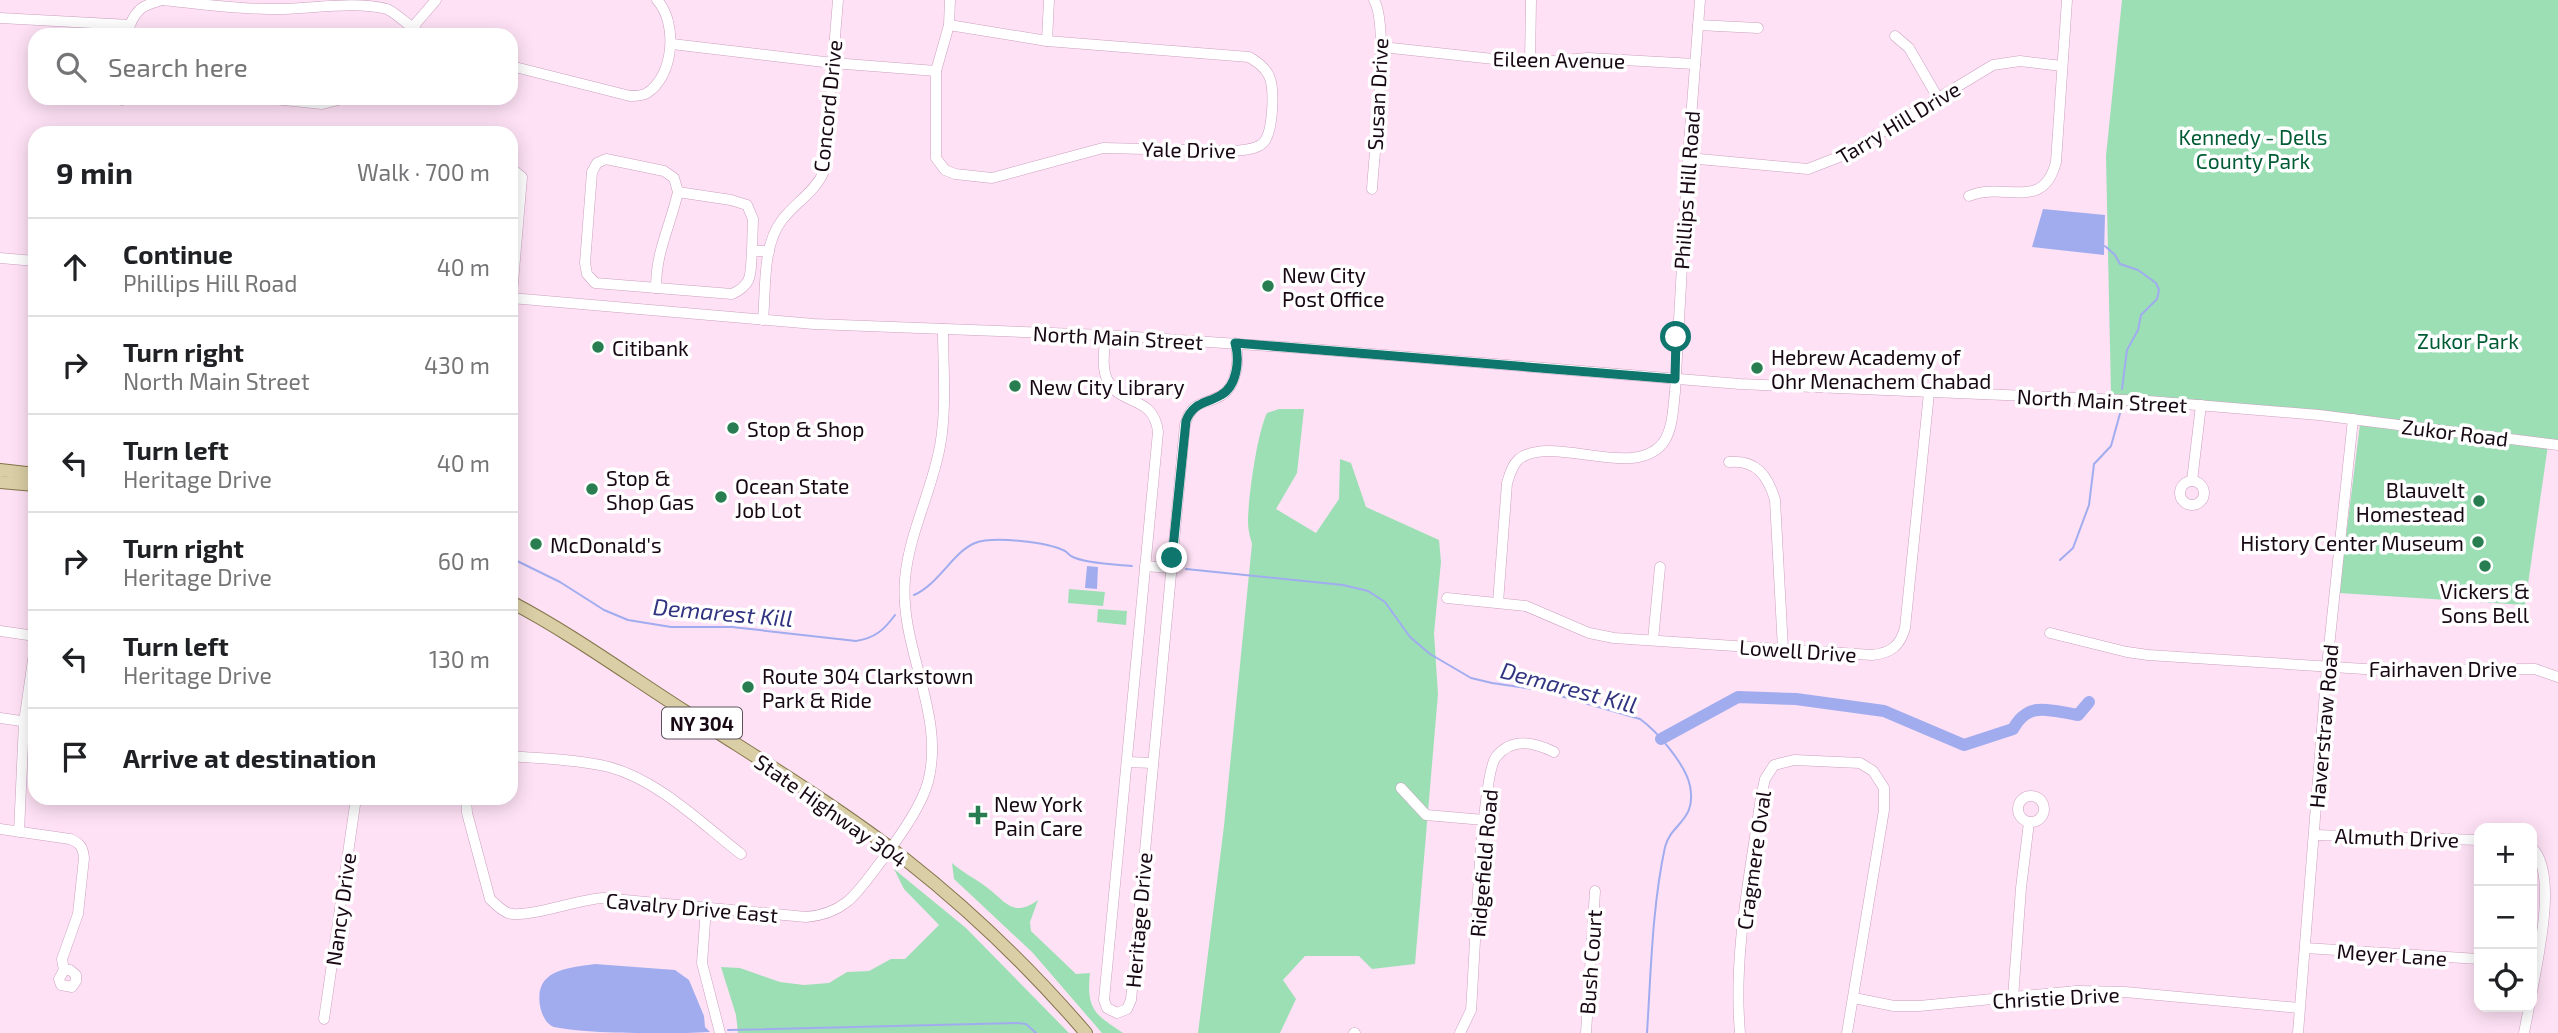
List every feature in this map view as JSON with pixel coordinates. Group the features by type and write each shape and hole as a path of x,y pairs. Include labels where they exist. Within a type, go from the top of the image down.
{"main road":[{"path":"0,470 28,473"},
{"path":"0,482 28,484"},
{"name":"State Highway 304","path":"518,606 576,640 826,803 891,849 996,938 1086,1033"}],"street":[{"path":"131,28 135,12 142,6 163,0 299,9 358,1 387,9 405,28"},
{"path":"412,28 436,0"},
{"path":"518,68 630,96 647,93 661,79 672,44 667,15 657,0"},
{"name":"Concord Drive","path":"763,320 769,251 774,233 783,219 820,181 824,171 838,0"},
{"path":"672,44 936,71 949,26 950,0"},
{"path":"1047,41 1049,0"},
{"name":"Susan Drive","path":"1372,189 1382,47 1378,6 1374,0"},
{"path":"1530,63 1531,0"},
{"name":"Phillips Hill Road","path":"1499,603 1507,483 1511,469 1520,458 1546,452 1629,458 1650,454 1663,443 1670,429 1700,0"},
{"path":"1969,195 1988,191 2029,193 2039,190 2047,183 2056,162 2067,0"},
{"path":"0,18 108,28"},
{"path":"1698,25 1758,28"},
{"name":"Yale Drive","path":"936,71 936,158 945,170 956,174 992,178 1102,148 1250,149 1263,144 1270,132 1272,92 1269,76 1260,64 1249,57 1047,41 949,26"},
{"path":"1895,36 1909,48 1938,98"},
{"name":"Eileen Avenue","path":"1382,47 1530,63 1588,58 1695,64"},
{"name":"Tarry Hill Drive","path":"1688,158 1808,169 1844,155 1993,65 2006,62 2062,66"},
{"path":"656,288 656,263 678,192 674,178 664,171 606,159 597,163 592,172 585,263 587,275 595,283 656,288 732,294 744,288 749,279 753,219 747,205 678,192"},
{"path":"518,173 522,177 518,209"},
{"path":"751,251 769,251"},
{"path":"0,258 28,260"},
{"name":"North Main Street","path":"518,299 763,320 1235,343 1675,379 1930,393 2148,401 2353,419"},
{"name":"Cavalry Drive East","path":"466,805 490,899 510,914 595,898 806,917 836,911 859,891 891,849 925,791 932,762 932,733 908,636 904,596 909,555 940,445 943,417 943,329"},
{"name":"Heritage Drive","path":"1105,335 1104,369 1109,383 1122,395 1149,409 1157,422 1104,1000 1107,1009 1117,1013 1127,1009 1131,1000 1186,421 1197,405 1221,395 1229,387 1236,367 1235,343"},
{"name":"Lowell Drive","path":"1447,598 1526,606 1601,637 1872,655 1884,653 1895,648 1902,640 1905,628 1930,393"},
{"path":"2192,481 2201,405"},
{"path":"2319,415 2343,429 2348,454"},
{"name":"Zukor Road","path":"2353,419 2558,445"},
{"name":"Haverstraw Road","path":"2298,1033 2327,666 2353,419"},
{"path":"1729,462 1739,461 1756,466 1771,488 1775,500 1783,649"},
{"path":"1145,566 1171,568"},
{"path":"1653,640 1660,568"},
{"path":"0,631 28,635"},
{"name":"Fairhaven Drive","path":"2050,634 2148,655 2380,670 2535,669 2558,677"},
{"path":"0,718 28,723"},
{"path":"19,832 28,743"},
{"name":"Ridgefield Road","path":"1460,1033 1471,1010 1484,820 1493,760 1507,747 1522,743 1532,743 1554,752"},
{"path":"518,757 588,763 633,776 675,803 741,853"},
{"name":"Cragmere Oval","path":"1740,1033 1738,956 1761,797 1765,779 1774,765 1794,760 1860,763 1873,771 1884,788 1884,810 1847,1033"},
{"path":"1127,762 1153,764"},
{"path":"1401,788 1426,815 1484,820"},
{"name":"Nancy Drive","path":"324,1019 355,805"},
{"path":"2013,998 2029,822"},
{"path":"0,829 70,839 79,843 83,849 78,914 62,959 64,970"},
{"name":"Almuth Drive","path":"2314,835 2474,840"},
{"path":"2537,852 2542,857 2545,869 2546,893 2537,949"},
{"name":"Bush Court","path":"1586,1033 1595,891"},
{"path":"2546,893 2558,893"},
{"path":"706,908 702,963 720,1033"},
{"name":"Meyer Lane","path":"2305,948 2474,959"},
{"name":"Christie Drive","path":"1854,998 1894,1006 1919,1006 2077,991 2124,992 2300,1008"},
{"path":"2524,1033 2528,1012"}],"green space":[{"name":"Kennedy - Dells County Park","path":"2122,0 2558,0 2558,442 2369,420 2111,395 2106,156"},
{"path":"1279,409 1304,409 1297,473 1276,509 1316,533 1339,499 1340,459 1351,463 1366,507 1439,540 1441,562 1434,633 1438,694 1415,964 1372,969 1359,956 1305,956 1283,980 1296,999 1280,1033 1198,1033 1224,826 1252,544 1248,522 1251,483 1263,422 1267,413"},
{"path":"2360,424 2548,445 2525,605 2339,593"},
{"path":"1069,589 1105,592 1103,606 1068,603"},
{"path":"1098,609 1127,611 1126,625 1097,622"},
{"path":"952,863 1015,908 1022,908 1038,900 1030,922 1031,931 1076,974 1090,973 1090,995 1094,1010 1123,1033 1102,1033 1032,952 954,879"},
{"path":"894,869 966,928 1069,1033 738,1033 736,1015 721,967 740,968 780,982 804,985 829,983 847,972 869,971 891,959 905,959 939,925 904,889"}],"water":[{"path":"2043,209 2105,215 2104,255 2032,247"},
{"path":"1087,566 1098,567 1097,589 1085,588"},
{"path":"595,964 675,970 689,980 704,1016 705,1027 710,1032 607,1032 551,1026 540,1006 542,984 564,969"}],"waterway":[{"path":"2105,246 2120,264 2138,270 2156,283 2159,290 2157,299 2141,315 2138,330 2127,350 2122,389"},
{"path":"2060,560 2073,548 2089,505 2094,464 2111,446 2121,410"},
{"name":"Demarest Kill","path":"914,595 931,583 967,547 983,541 1034,543 1057,548 1086,561 1132,566"},
{"name":"Demarest Kill","path":"518,561 560,582 604,610 628,620 671,627 732,627 856,641 869,638 887,625 895,615"},
{"name":"Demarest Kill","path":"1186,569 1343,585 1368,591 1385,602 1410,637 1430,654 1471,678 1540,690 1640,719 1654,732 1683,768 1690,786 1691,798 1687,814 1672,832 1665,847 1657,893 1647,1033"},
{"path":"1661,739 1738,697 1796,699 1884,711 1964,745 2013,729 2019,720 2033,711 2049,710 2078,715 2089,702"},
{"path":"728,1030 1017,1023 1026,1024 1036,1033"}],"place":[{"name":"New City Post Office","path":"1268,286"},
{"name":"Citibank","path":"598,347"},
{"name":"Hebrew Academy of Ohr Menachem Chabad","path":"1757,368"},
{"name":"New City Library","path":"1015,386"},
{"name":"Stop & Shop","path":"733,428"},
{"name":"Stop & Shop Gas","path":"592,489"},
{"name":"Ocean State Job Lot","path":"721,497"},
{"name":"Blauvelt Homestead","path":"2479,501"},
{"name":"History Center Museum","path":"2478,542"},
{"name":"McDonald's","path":"536,544"},
{"name":"Vickers & Sons Bell","path":"2485,566"},
{"name":"Route 304 Clarkstown Park & Ride","path":"748,687"},
{"name":"New York Pain Care","path":"978,815"}],"route":[{"path":"1172,558 1186,421 1197,405 1218,397 1229,387 1236,367 1235,343 1675,379 1676,337"}],"park label":[{"name":"Zukor Park","path":"2468,340"}]}
